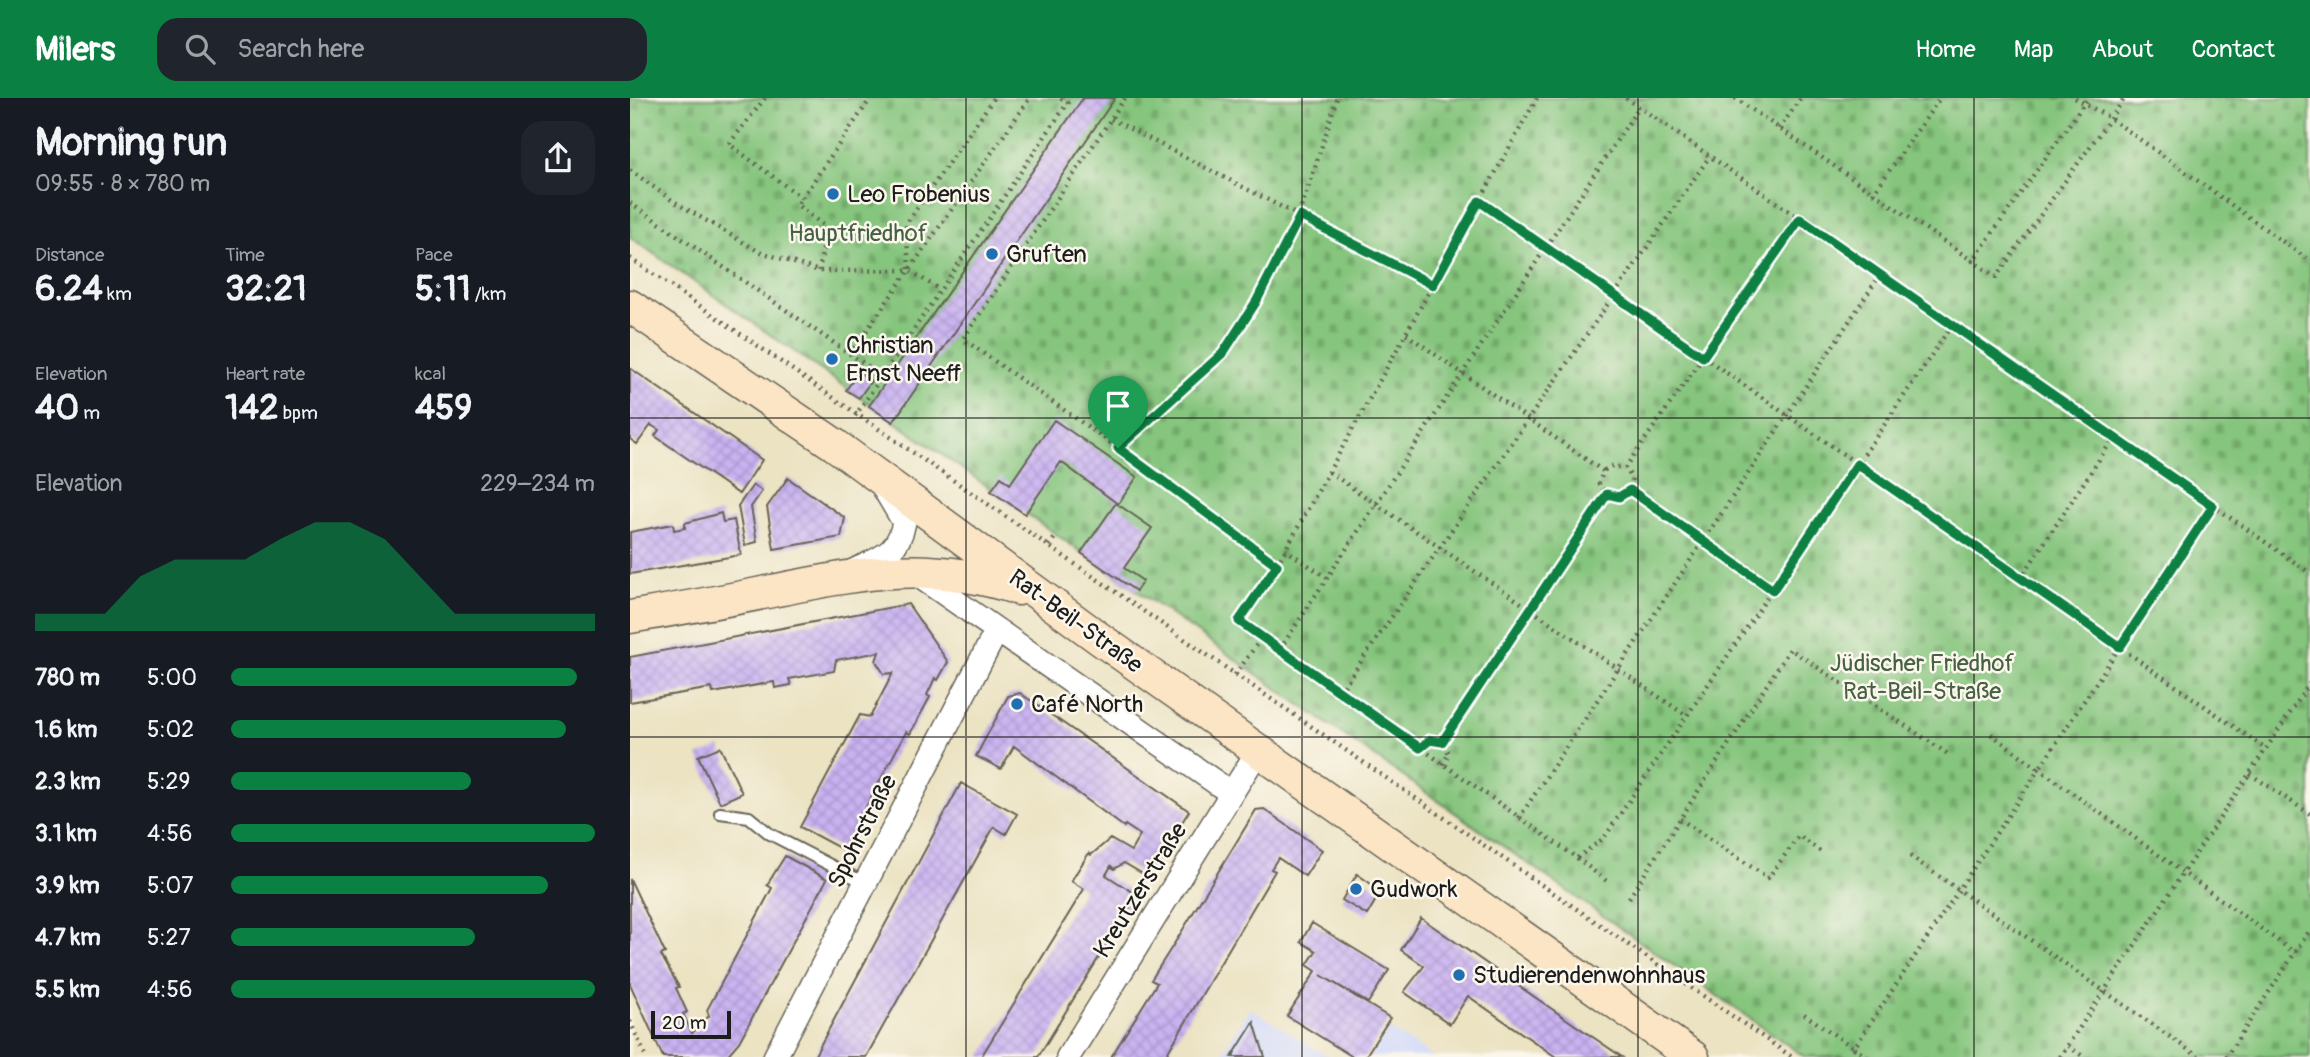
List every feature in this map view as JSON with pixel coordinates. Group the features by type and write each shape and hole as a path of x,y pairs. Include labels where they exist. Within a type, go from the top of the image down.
{"main road":[{"name":"Rat-Beil-Straße","path":"630,306 835,445 1040,596 1693,1057"},
{"path":"630,617 843,576 909,569 957,573 1040,596"}],"street":[{"path":"843,576 890,553 901,540 904,522 897,505 873,474"},
{"name":"Rat-Beil-Straße","path":"909,569 1231,793"},
{"name":"Spohrstraße","path":"775,1057 997,630"},
{"name":"Kreutzerstraße","path":"1068,1057 1258,751"}],"lane":[{"path":"720,813 749,817 771,834 865,883"}],"path":[{"path":"765,98 729,145 802,198"},
{"path":"819,271 827,228 797,205 871,98"},
{"path":"909,270 906,224 994,98"},
{"path":"850,354 1030,98"},
{"path":"835,445 1069,100 1061,98"},
{"path":"1125,98 963,339 1277,565"},
{"path":"1118,448 1223,353 1256,302 1300,216 1337,98"},
{"path":"1537,98 1277,565 1239,621 1609,883"},
{"path":"1626,98 2310,573"},
{"path":"1735,98 1996,277 2125,98"},
{"path":"1779,129 1801,98"},
{"path":"1873,194 1940,98"},
{"path":"2075,98 2110,118 2310,261"},
{"path":"1972,262 2088,98"},
{"path":"1280,649 1639,107"},
{"path":"1111,119 1433,285"},
{"path":"1340,692 1710,156"},
{"path":"630,170 673,201 758,251 819,271 909,270 940,290"},
{"path":"1479,201 2266,749"},
{"path":"630,202 882,376"},
{"path":"1625,468 1800,219"},
{"path":"630,258 1792,1057"},
{"path":"1519,818 1880,275"},
{"path":"1577,858 1604,838 1952,325"},
{"path":"1406,334 1603,471"},
{"path":"2021,578 2114,437"},
{"path":"1612,466 1625,468 1632,478 1630,490 1619,497 1607,494 1599,484 1603,471 1612,466"},
{"path":"1329,471 1687,716"},
{"path":"1630,490 1773,590"},
{"path":"1442,742 1607,494"},
{"path":"1854,1048 2213,506"},
{"path":"1049,546 1056,536"},
{"path":"1285,549 1327,578"},
{"path":"1235,675 1262,636"},
{"path":"1629,898 1790,649 1948,754"},
{"path":"2060,1057 2310,683"},
{"path":"1991,734 2295,953"},
{"path":"1420,748 1430,740 1442,742 1449,753 1443,765"},
{"path":"2250,774 2310,814"},
{"path":"1680,819 1768,878 1799,836 1824,854"},
{"path":"1910,856 2199,1057"},
{"path":"2226,1057 2310,930"},
{"path":"1804,1014 1867,1057"},
{"path":"630,1021 646,1057"},
{"path":"2068,1046 2084,1057"}],"shaded area":[{"path":"1250,1008 1329,1057 1220,1057"},
{"path":"1389,1029 1434,1057 1370,1057"}],"green space":[{"name":"Jüdischer Friedhof Rat-Beil-Straße","path":"630,98 2310,98 2310,1057 1805,1057 630,237"}],"building":[{"name":"Gruften","path":"1083,98 1115,98 893,422 869,406"},
{"path":"630,368 762,460 739,494 655,436 659,430 651,425 637,444 630,439"},
{"path":"859,372 871,381 859,398 846,390"},
{"path":"1054,420 1137,477 1118,504 1061,462 1025,514 991,491 1001,477 1010,484"},
{"path":"788,478 845,518 841,537 774,549 767,507"},
{"path":"753,485 762,491 751,507 757,542 745,545 738,506"},
{"path":"1116,503 1152,528 1124,568 1143,581 1136,591 1081,553"},
{"path":"721,513 723,522 734,520 741,555 630,574 630,532 673,524 674,530 685,528 685,523"},
{"path":"908,604 948,662 938,680 935,678 927,695 930,697 910,734 906,732 843,850 800,827 860,715 870,717 893,673 884,674 876,661 879,652 836,660 834,671 789,679 791,685 775,688 774,682 713,693 712,688 630,702 630,657"},
{"path":"1020,693 1189,811 1148,877 1124,863 1114,869 1111,866 1106,875 1137,895 1038,1057 981,1057 1084,889 1071,881 1089,853 1091,855 1110,839 1131,851 1140,835 1125,825 1124,827 1014,746 1001,769 976,756 1008,696"},
{"path":"720,747 742,793 720,803 698,756"},
{"path":"961,783 1017,814 1006,834 994,827 866,1057 814,1057"},
{"path":"1264,809 1322,850 1305,876 1278,858 1271,869 1275,871 1165,1057 1111,1057 1157,983 1151,980 1256,810"},
{"path":"785,856 827,879 739,1042 726,1057 663,1057 630,984 630,879 665,953 661,955 679,987 676,988 687,1012 683,1014 692,1033 709,1016 707,1010 772,888 767,885"},
{"path":"1357,874 1381,891 1367,915 1342,900"},
{"path":"1421,918 1622,1057 1556,1057 1468,996 1450,1024 1404,992 1424,966 1401,950"},
{"path":"1312,923 1389,970 1368,1003 1321,975 1390,1018 1365,1057 1353,1057 1287,1016 1316,971 1307,965 1316,951 1301,942"},
{"path":"1254,1022 1265,1057 1232,1057"}],"place":[{"name":"Leo Frobenius","path":"833,194"},
{"name":"Gruften","path":"992,254"},
{"name":"Christian Ernst Neeff","path":"832,359"},
{"name":"Café North","path":"1017,704"},
{"name":"Gudwork","path":"1356,889"},
{"name":"Studierendenwohnhaus","path":"1459,975"}],"route":[{"path":"1479,201 1703,357 1800,219 2213,506 2120,647 1857,464 1773,590 1630,490 1619,497 1607,494 1442,742 1430,740 1420,748 1239,621 1277,565 1118,448 1223,353 1256,302 1300,216 1433,285 1479,201"}],"park label":[{"name":"Hauptfriedhof","path":"858,233"}]}
